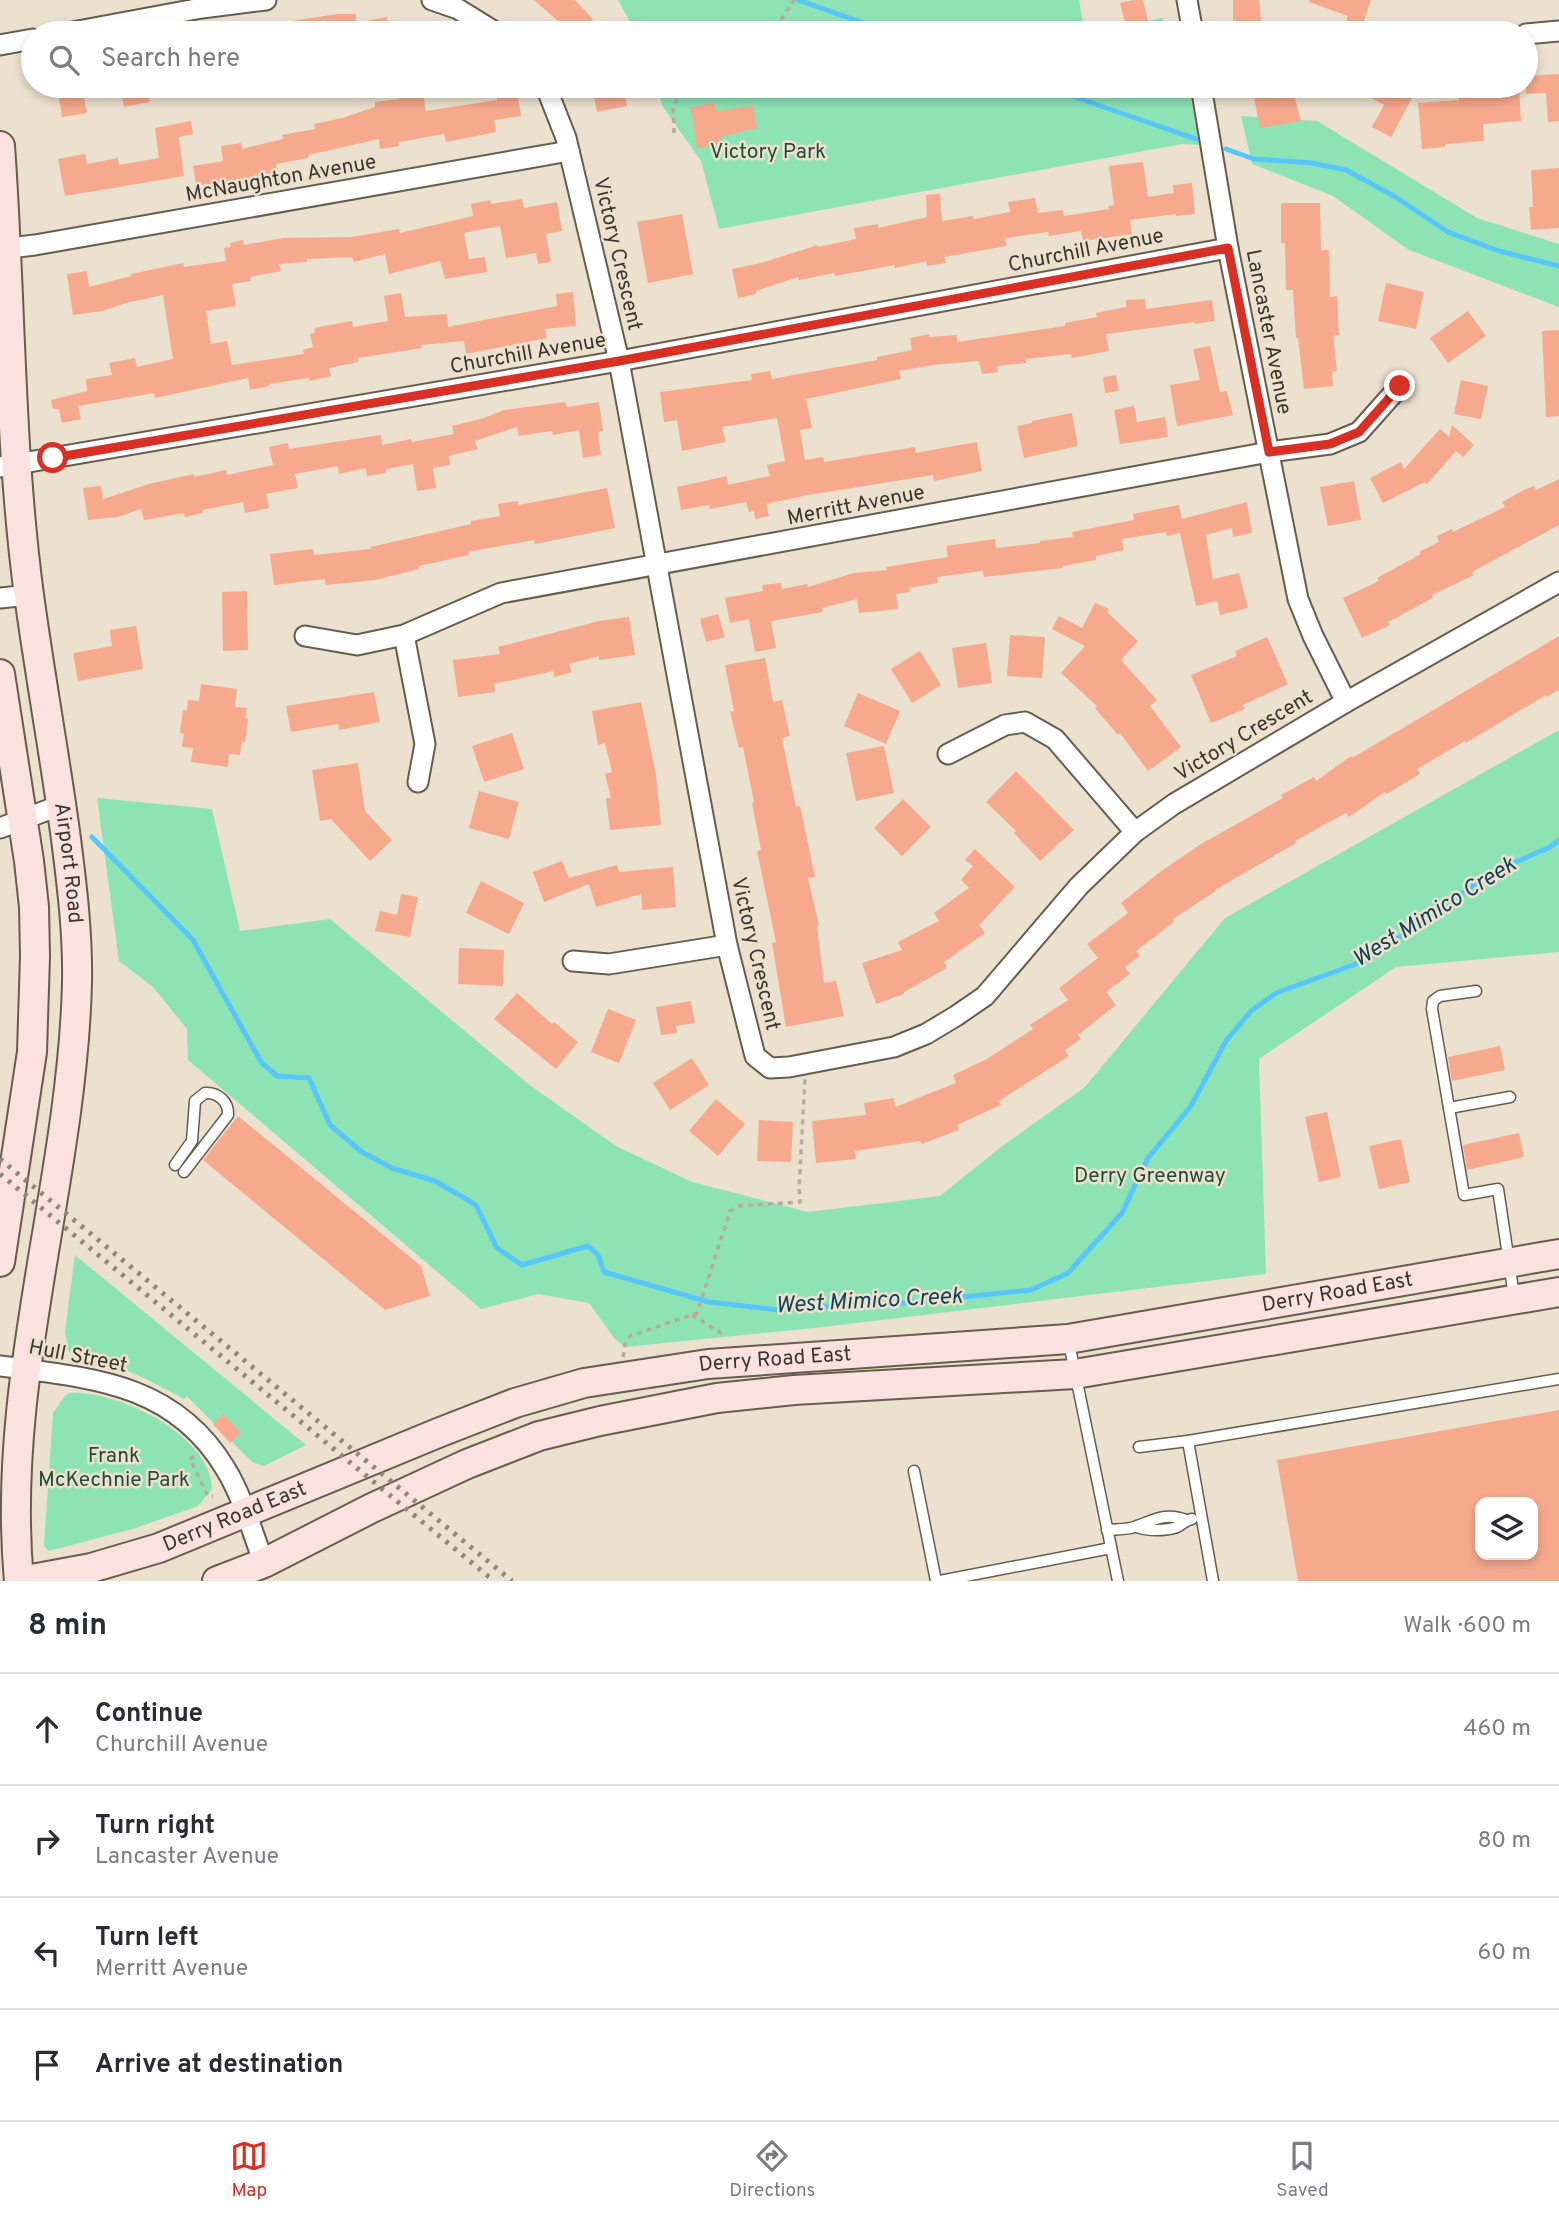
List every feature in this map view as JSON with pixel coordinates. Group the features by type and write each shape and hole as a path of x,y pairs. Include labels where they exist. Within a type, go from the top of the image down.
{"main road":[{"name":"Airport Road","path":"0,146 8,466 61,805 74,909 77,979 76,1015 66,1106 13,1368 17,1450 16,1551 20,1581"},
{"name":"Airport Road","path":"0,674 11,824 34,907 35,1000 28,1085 0,1262"},
{"name":"Derry Road East","path":"20,1581 53,1577 159,1548 515,1403 584,1383 620,1376 756,1360 1068,1339 1559,1254"},
{"name":"Derry Road East","path":"217,1581 265,1568 372,1508 467,1464 539,1436 600,1421 717,1398 794,1390 1075,1374 1559,1292"}],"street":[{"path":"131,21 266,0"},
{"path":"432,0 458,9 478,21"},
{"path":"1187,0 1191,21"},
{"path":"1538,33 1559,31"},
{"path":"0,46 21,42"},
{"name":"Victory Crescent","path":"550,98 569,151 619,361 727,946 755,1056 770,1068 894,1046 926,1034 985,996 1079,886 1135,832 1174,804 1346,702 1559,582"},
{"name":"Lancaster Avenue","path":"1203,98 1228,248 1298,599 1346,702"},
{"name":"McNaughton Avenue","path":"4,249 569,151"},
{"name":"Churchill Avenue","path":"8,466 619,361 1228,248"},
{"name":"Merritt Avenue","path":"305,636 357,645 404,635 501,593 1269,452 1330,444 1359,432 1400,386"},
{"path":"0,598 29,595"},
{"path":"404,635 425,744 418,782"},
{"path":"948,754 1005,725 1025,722 1055,739 1135,832"},
{"path":"11,824 61,805"},
{"path":"573,961 609,964 727,946"},
{"name":"Hull Street","path":"13,1368 122,1386 158,1402 191,1427 214,1452 230,1477 265,1568"}],"lane":[{"path":"1476,991 1440,996 1433,1001 1432,1009 1464,1195 1498,1189 1515,1299"},
{"path":"176,1165 190,1146 195,1101 205,1093 219,1096 225,1102 228,1115 184,1172"},
{"path":"1449,1108 1510,1097"},
{"path":"1068,1339 1118,1581"},
{"path":"1139,1447 1559,1379"},
{"path":"1188,1441 1213,1581"},
{"path":"914,1471 938,1581 1111,1548"},
{"path":"1107,1530 1137,1527 1146,1531 1177,1527 1186,1520 1201,1517"}],"path":[{"path":"780,21 793,0"},
{"path":"674,133 673,105 679,98"},
{"path":"620,1376 625,1345 630,1336 694,1314 705,1291 730,1211 738,1206 800,1202 806,1063"},
{"path":"694,1314 726,1336"},
{"path":"198,1452 190,1459 208,1496 214,1496"}],"green space":[{"path":"618,0 1079,0 1083,21 629,21"},
{"name":"Victory Park","path":"660,98 1191,98 1201,145 1182,144 719,229 701,161 663,107"},
{"path":"1241,116 1317,121 1477,218 1559,244 1559,307 1409,250 1333,196 1252,164"},
{"name":"Derry Greenway","path":"1559,730 1559,952 1396,967 1259,1059 1266,1274 814,1328 625,1347 615,1339 589,1303 538,1294 481,1309 188,1060 187,1029 153,987 119,961 97,798 212,809 240,931 330,919 531,1086 616,1146 692,1182 808,1212 940,1196 1001,1147 1085,1087 1225,918"},
{"name":"Frank McKechnie Park","path":"75,1255 306,1445 264,1466 252,1462 187,1396 184,1399 123,1369 80,1361 68,1351 65,1331"},
{"name":"Frank McKechnie Park","path":"70,1393 112,1399 158,1420 179,1434 196,1451 208,1469 212,1489 198,1506 136,1528 49,1551 44,1546 53,1413"}],"building":[{"path":"534,0 575,0 593,21 558,21"},
{"path":"1143,0 1148,21 1125,21 1120,3"},
{"path":"1233,0 1259,0 1261,21 1233,21"},
{"path":"1371,0 1364,21 1346,21 1348,16 1309,2"},
{"path":"337,14 356,14 356,21 292,21"},
{"path":"387,17 388,21 366,21"},
{"path":"1559,74 1559,121 1548,122 1546,93 1538,93 1538,75"},
{"path":"59,98 84,98 87,113 62,117"},
{"path":"122,98 149,98 150,102 124,107"},
{"path":"424,98 426,111 518,98 521,116 494,120 496,132 446,142 444,134 399,142 399,146 380,149 379,139 276,164 278,172 247,179 247,182 227,185 227,181 196,186 193,166 223,161 221,146 241,143 242,149 283,139 282,135 315,129 314,124 375,107 375,102"},
{"path":"594,98 625,98 627,106 597,112"},
{"path":"1254,98 1295,98 1301,121 1260,128"},
{"path":"1371,98 1412,98 1391,137 1372,127 1384,105"},
{"path":"1520,98 1521,121 1483,124 1484,141 1422,149 1418,103"},
{"path":"715,104 716,111 753,106 757,128 720,137 722,144 697,148 691,108"},
{"path":"191,121 193,134 179,137 184,176 65,196 58,159 85,154 87,164 118,158 119,165 159,158 155,128"},
{"path":"1143,162 1148,197 1174,193 1173,185 1192,183 1195,214 1130,220 1132,234 1083,241 1081,231 1005,238 1007,246 944,257 946,263 927,266 926,261 835,276 834,273 799,280 798,277 756,291 756,294 738,298 732,269 818,245 856,239 854,228 878,224 878,228 927,217 926,195 940,194 942,221 973,216 974,219 1010,212 1008,202 1035,198 1038,213 1063,210 1064,216 1109,209 1108,206 1114,205 1109,166"},
{"path":"1559,168 1559,228 1531,230 1531,170"},
{"path":"522,199 524,208 557,202 562,231 546,234 551,262 538,264 536,253 506,258 500,226 464,233 469,259 485,257 487,272 445,279 440,261 389,274 385,254 354,262 352,257 307,259 307,262 279,264 281,271 250,277 251,281 232,284 236,306 206,311 211,344 227,341 232,365 304,354 303,350 313,347 310,334 315,333 314,328 352,321 353,327 388,321 384,296 401,293 405,317 447,314 448,327 557,306 556,294 573,292 576,326 545,329 547,338 466,354 464,341 421,345 422,348 358,358 358,362 329,368 331,376 310,381 309,378 269,384 250,390 248,378 155,398 154,393 78,406 81,419 62,423 59,409 53,409 51,400 87,391 86,379 112,375 109,363 135,358 137,367 173,359 163,295 102,311 73,315 67,274 87,271 89,287 131,274 183,263 184,267 226,261 224,248 231,247 230,243 243,240 244,245 283,238 351,237 399,229 400,233 473,216 471,204 490,200 491,204"},
{"path":"1281,203 1320,203 1321,250 1329,250 1330,297 1337,296 1339,335 1333,336 1337,371 1332,371 1333,386 1304,389 1296,338 1293,290 1286,290 1285,243 1281,243"},
{"path":"682,214 693,274 648,283 637,222"},
{"path":"1386,283 1424,292 1416,329 1378,321"},
{"path":"1145,299 1146,309 1212,300 1215,321 1106,334 1109,351 1072,358 1071,354 1025,359 1026,363 997,366 998,372 982,374 979,361 899,371 901,379 806,399 812,428 800,430 805,460 823,457 824,462 915,447 915,453 977,442 982,471 934,481 933,475 808,495 766,504 769,516 755,519 754,511 749,512 746,502 710,509 709,505 681,510 677,487 727,476 728,485 770,476 767,465 785,461 777,418 722,427 726,442 682,451 677,420 664,422 660,392 752,380 751,374 770,371 772,379 877,360 877,357 912,350 910,338 929,334 929,337 957,335 957,342 1065,326 1065,323 1097,317 1096,313 1126,307 1126,300"},
{"path":"1468,311 1486,336 1448,363 1430,338"},
{"path":"1559,330 1559,416 1546,417 1542,331"},
{"path":"1210,346 1220,392 1227,391 1233,415 1177,426 1170,385 1200,380 1193,349"},
{"path":"1116,375 1119,391 1105,393 1103,377"},
{"path":"1461,380 1488,386 1481,419 1454,414"},
{"path":"565,402 567,407 599,402 603,431 598,432 601,455 583,458 579,430 553,435 552,431 519,436 517,427 475,441 478,449 449,456 450,465 433,468 436,488 417,491 413,464 367,476 366,468 339,474 338,466 295,474 298,488 266,494 269,508 245,513 243,502 203,510 203,513 185,517 184,513 144,520 141,509 118,517 88,520 83,488 101,486 103,499 149,484 194,474 194,477 226,470 227,475 273,465 269,447 288,443 289,449 381,435 382,445 411,439 412,442 454,434 452,426 504,410"},
{"path":"1134,406 1137,422 1165,417 1168,437 1120,444 1114,410"},
{"path":"1072,413 1078,446 1024,458 1017,426"},
{"path":"1452,425 1474,445 1463,457 1456,451 1427,484 1425,482 1383,503 1370,478 1401,462 1404,469 1440,429 1449,437"},
{"path":"1559,479 1559,525 1472,572 1474,575 1432,595 1433,598 1388,622 1390,625 1362,638 1343,598 1379,581 1377,578 1421,554 1419,552 1439,542 1437,536 1452,529 1453,532 1505,507 1502,502 1526,489 1534,486 1536,490"},
{"path":"1354,481 1361,520 1328,526 1320,487"},
{"path":"607,488 615,528 535,544 534,540 468,552 469,555 419,566 419,569 375,580 326,585 325,579 274,585 270,554 313,549 314,555 371,549 471,524 471,521 500,516 498,504 518,501 519,505"},
{"path":"1247,502 1252,533 1233,537 1232,528 1206,535 1213,579 1239,573 1248,608 1220,615 1217,601 1196,606 1180,533 1167,536 1166,532 1122,539 1124,550 1096,556 1096,560 1063,568 984,577 983,571 937,577 938,583 909,588 910,592 896,594 898,609 859,613 857,599 822,608 823,612 771,621 776,648 755,652 749,619 730,623 725,598 763,591 762,585 781,583 782,589 807,584 808,587 854,573 887,570 886,567 948,557 946,546 995,539 996,548 1040,543 1073,537 1072,532 1134,520 1133,514 1179,505 1182,519"},
{"path":"247,591 248,650 223,651 222,592"},
{"path":"1095,603 1109,609 1107,612 1138,641 1121,660 1157,700 1150,706 1181,747 1148,771 1120,733 1118,735 1095,708 1097,706 1061,673 1085,646 1052,629 1059,616 1082,628"},
{"path":"718,614 725,637 706,642 700,619"},
{"path":"629,617 635,655 599,660 599,656 569,664 572,672 554,677 553,671 494,684 495,692 458,697 453,660 500,654 498,647 599,621"},
{"path":"136,626 143,669 78,681 73,653 112,646 110,630"},
{"path":"1010,635 1045,637 1042,678 1007,676"},
{"path":"1559,636 1559,689 1417,769 1420,774 1387,794 1385,792 1349,817 1346,813 1295,841 1296,843 1215,890 1173,919 1174,922 1136,951 1140,956 1125,967 1130,974 1106,992 1116,1005 1078,1035 1081,1039 1065,1050 1069,1056 999,1101 1001,1105 957,1125 959,1130 922,1144 920,1141 855,1151 856,1159 816,1163 812,1121 866,1115 864,1103 894,1098 895,1107 956,1083 953,1075 987,1059 1033,1029 1030,1025 1068,1000 1059,988 1098,958 1087,944 1128,913 1121,903 1160,872 1201,844 1283,798 1281,795 1314,777 1316,781 1351,756 1352,758"},
{"path":"1267,637 1288,684 1243,705 1245,709 1211,723 1191,675 1237,656 1235,651"},
{"path":"986,643 992,683 958,688 952,648"},
{"path":"920,651 941,685 912,703 891,669"},
{"path":"765,658 773,702 782,700 790,736 782,738 796,807 800,806 815,877 808,878 819,926 824,983 836,981 844,1016 786,1027 772,943 776,942 757,851 761,850 752,803 754,802 743,747 739,748 730,712 734,711 725,665"},
{"path":"201,684 237,689 235,707 247,708 245,742 242,742 240,755 229,754 228,767 191,762 193,748 182,747 184,734 180,733 183,710 187,711 188,700 199,701"},
{"path":"374,692 380,722 339,730 338,724 291,732 286,706"},
{"path":"858,693 900,711 886,744 844,726"},
{"path":"641,702 656,775 661,825 610,830 606,798 611,798 605,774 612,772 605,743 598,745 592,711"},
{"path":"512,733 524,769 484,782 472,746"},
{"path":"884,746 894,793 856,801 846,753"},
{"path":"358,763 365,811 392,840 370,861 331,819 320,821 312,770"},
{"path":"1016,771 1074,830 1040,861 1014,833 1016,831 986,802"},
{"path":"479,791 519,802 509,839 469,828"},
{"path":"903,799 931,827 902,856 874,828"},
{"path":"975,849 1015,887 979,925 985,933 944,962 947,968 904,994 876,1004 862,963 902,950 898,942 939,921 934,913 969,888 961,880 973,866 965,860"},
{"path":"562,861 569,878 617,865 619,872 673,867 676,907 642,910 641,894 596,907 589,884 544,902 533,872"},
{"path":"481,881 524,903 509,934 466,913"},
{"path":"401,894 418,897 410,937 375,931 380,911 397,915"},
{"path":"459,948 504,950 503,986 458,984"},
{"path":"517,993 552,1024 554,1022 578,1042 556,1069 494,1019"},
{"path":"691,1001 695,1023 676,1026 677,1033 661,1035 656,1007"},
{"path":"608,1009 636,1020 619,1063 591,1052"},
{"path":"1500,1046 1505,1070 1452,1081 1448,1057"},
{"path":"692,1058 709,1085 670,1110 653,1083"},
{"path":"716,1099 745,1124 718,1156 689,1131"},
{"path":"1327,1112 1341,1177 1319,1182 1305,1117"},
{"path":"238,1116 421,1266 430,1296 385,1310 203,1160"},
{"path":"759,1120 793,1122 791,1162 757,1161"},
{"path":"1519,1133 1524,1157 1467,1170 1463,1145"},
{"path":"1401,1139 1410,1182 1379,1189 1369,1146"},
{"path":"1559,1410 1559,1581 1298,1581 1277,1460"},
{"path":"223,1414 241,1433 230,1443 213,1424"}],"waterway":[{"path":"798,0 858,21"},
{"path":"1078,98 1196,139"},
{"path":"1226,149 1254,159 1312,163 1346,170 1394,196 1448,232 1499,251 1559,266"},
{"name":"West Mimico Creek","path":"92,837 193,940 261,1062 277,1076 309,1078 330,1125 362,1152 392,1168 435,1181 476,1205 497,1248 522,1265 588,1246 598,1255 604,1272 709,1302 779,1310 829,1306 866,1307 1031,1290 1068,1273 1122,1213 1148,1158 1191,1106 1226,1041 1251,1011 1276,993 1367,960 1491,873 1550,847 1559,840"}],"railway":[{"path":"0,1159 512,1581"},
{"path":"0,1174 494,1581"}],"route":[{"path":"53,458 619,361 1228,248 1269,452 1330,444 1359,432 1400,386"}]}
